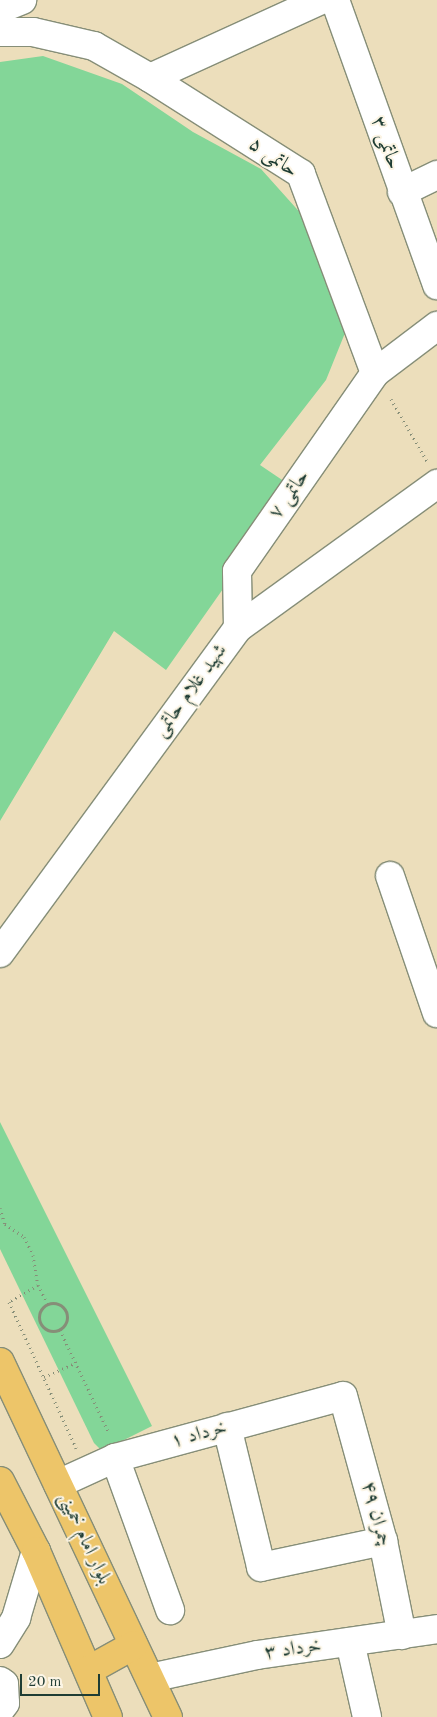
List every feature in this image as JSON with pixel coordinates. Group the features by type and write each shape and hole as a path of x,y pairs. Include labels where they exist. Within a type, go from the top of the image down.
{"main road":[{"name":"بلوار امام خمینی","path":"0,1362 168,1717"},
{"path":"0,1481 36,1552 108,1717"},
{"path":"89,1670 134,1645"}],"street":[{"path":"0,9 22,0"},
{"path":"150,78 321,0"},
{"name":"حاتمی ۳","path":"335,0 402,192 437,285"},
{"name":"حاتمی ۵","path":"0,32 33,32 94,46 150,78 301,174 375,373"},
{"path":"402,192 437,175"},
{"path":"375,373 437,326"},
{"name":"حاتمی ۷","path":"238,628 237,571 375,373"},
{"name":"شهید غلام حاتمی","path":"0,953 238,628 432,473"},
{"path":"390,876 437,1013"},
{"name":"خرداد ۱","path":"58,1484 115,1458 343,1396"},
{"name":"چمران ۴۹","path":"343,1396 383,1541 402,1634"},
{"path":"228,1427 261,1566 383,1541"},
{"path":"115,1458 170,1610"},
{"path":"0,1644 16,1618 36,1552"},
{"name":"خرداد ۳","path":"150,1678 257,1655 437,1629"},
{"path":"350,1642 367,1717"},
{"path":"0,1681 4,1684 5,1703 0,1710"}],"path":[{"path":"375,373 432,473"},
{"path":"0,1208 5,1224 24,1237 33,1255 38,1285 48,1305"},
{"path":"38,1285 9,1302 87,1471"},
{"path":"53,1302 64,1308 68,1320 60,1330 47,1330 39,1321 42,1308 53,1302"},
{"path":"60,1330 108,1432 115,1458"},
{"path":"44,1378 75,1363"}],"green space":[{"path":"43,56 122,84 193,132 261,169 304,217 345,333 326,380 260,465 294,488 166,670 114,631 0,821 0,62"},
{"path":"0,1122 152,1426 102,1451 94,1443 0,1249"}]}
